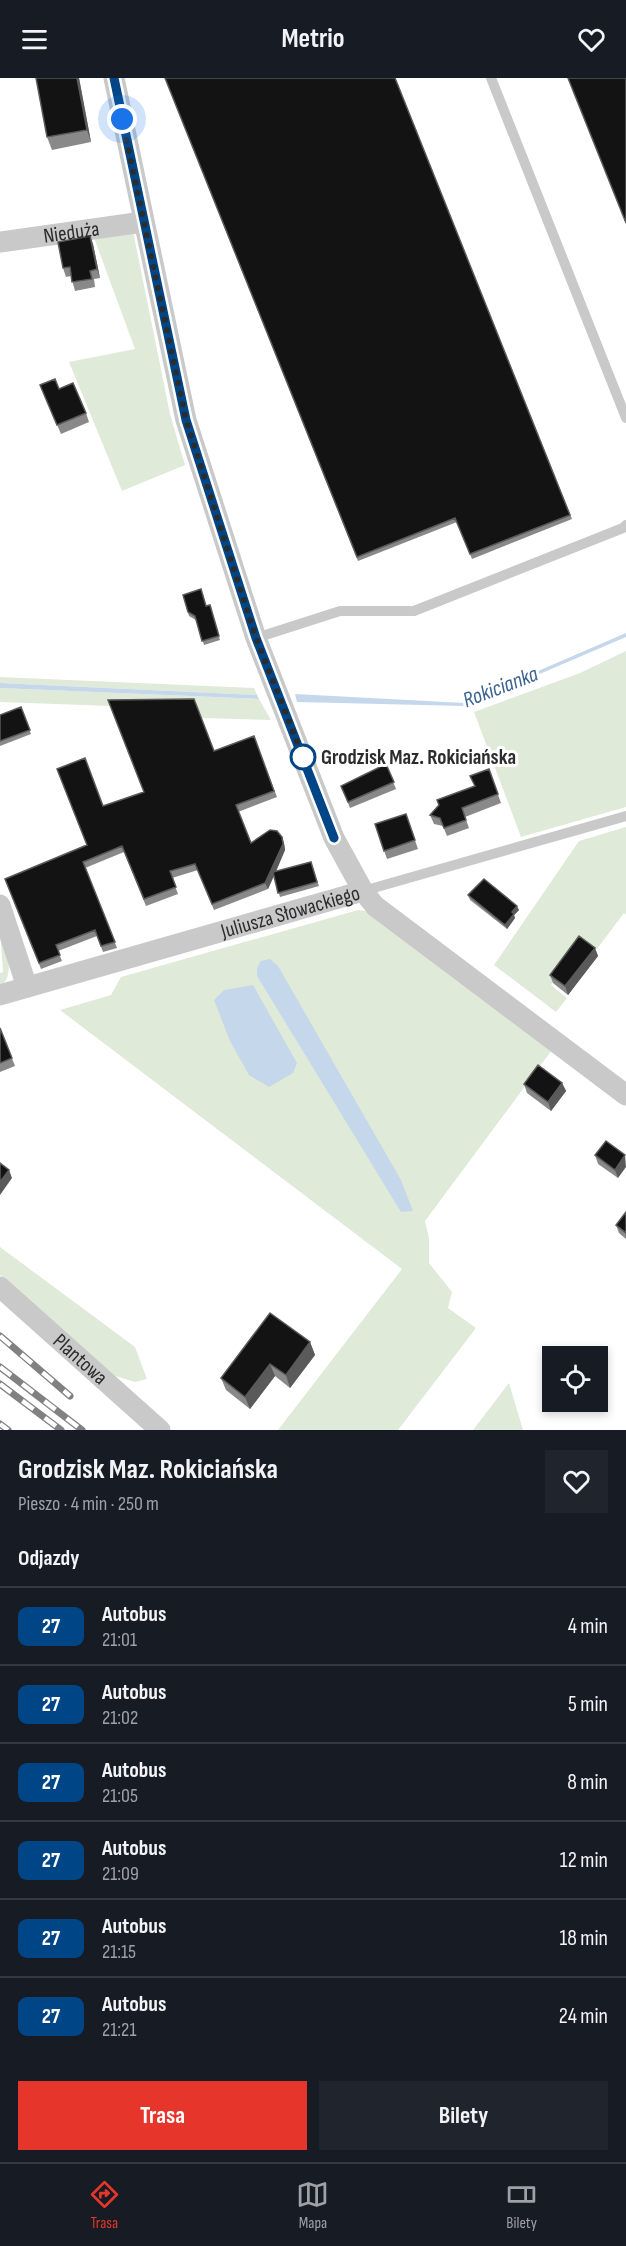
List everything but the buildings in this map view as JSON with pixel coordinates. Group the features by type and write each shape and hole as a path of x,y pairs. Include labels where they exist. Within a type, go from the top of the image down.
{"street":[{"path":"114,78 186,420 256,638 334,838 363,891"},
{"name":"Nieduża","path":"0,242 143,222"},
{"name":"Juliusza Słowackiego","path":"0,995 363,891 375,906 626,1095"},
{"path":"0,905 27,987"},
{"name":"Plantowa","path":"0,1287 160,1430"}],"lane":[{"path":"491,78 626,418"},
{"path":"256,638 340,612 414,611 612,533 626,525"},
{"path":"363,891 626,816"}],"green space":[{"path":"133,231 170,414 185,465 122,491 69,362 135,349 93,235"},
{"path":"626,651 626,807 521,837 474,712 580,673"},
{"path":"0,677 254,688 257,695 0,683"},
{"path":"0,688 259,699 271,720 201,718 196,705 111,706 0,702"},
{"path":"626,827 626,915 624,913 597,949 584,940 551,985 567,998 556,1012 494,965 579,841"},
{"path":"358,910 371,912 552,1050 425,1221 429,1238 429,1263 452,1292 448,1308 476,1328 398,1430 278,1430 402,1269 60,1010 111,995 121,977"},
{"path":"0,930 9,968 5,982 0,988 0,973 3,972"},
{"path":"0,1247 135,1347 147,1379 135,1382 115,1376 0,1275"},
{"path":"509,1383 523,1430 473,1430"}],"water":[{"path":"626,633 626,637 465,706 297,702 295,694 464,703"},
{"path":"0,683 257,695 259,699 0,688"},
{"path":"270,959 278,966 401,1180 413,1211 401,1212 257,976 257,968 261,961"},
{"path":"253,985 297,1063 293,1073 269,1087 249,1075 230,1041 214,1000 224,990"}],"railway":[{"path":"0,1336 70,1396"},
{"path":"0,1367 82,1430"},
{"path":"0,1384 61,1430"},
{"path":"0,1424 8,1430"}],"bus line":[{"name":"27","path":"114,78 186,420 256,638 334,838"}],"place":[{"name":"Grodzisk Maz. Rokiciańska","path":"303,757"}],"route":[{"path":"122,119 186,420 256,638 303,759 303,757"}],"water label":[{"name":"Rokicianka","path":"500,686"}]}
